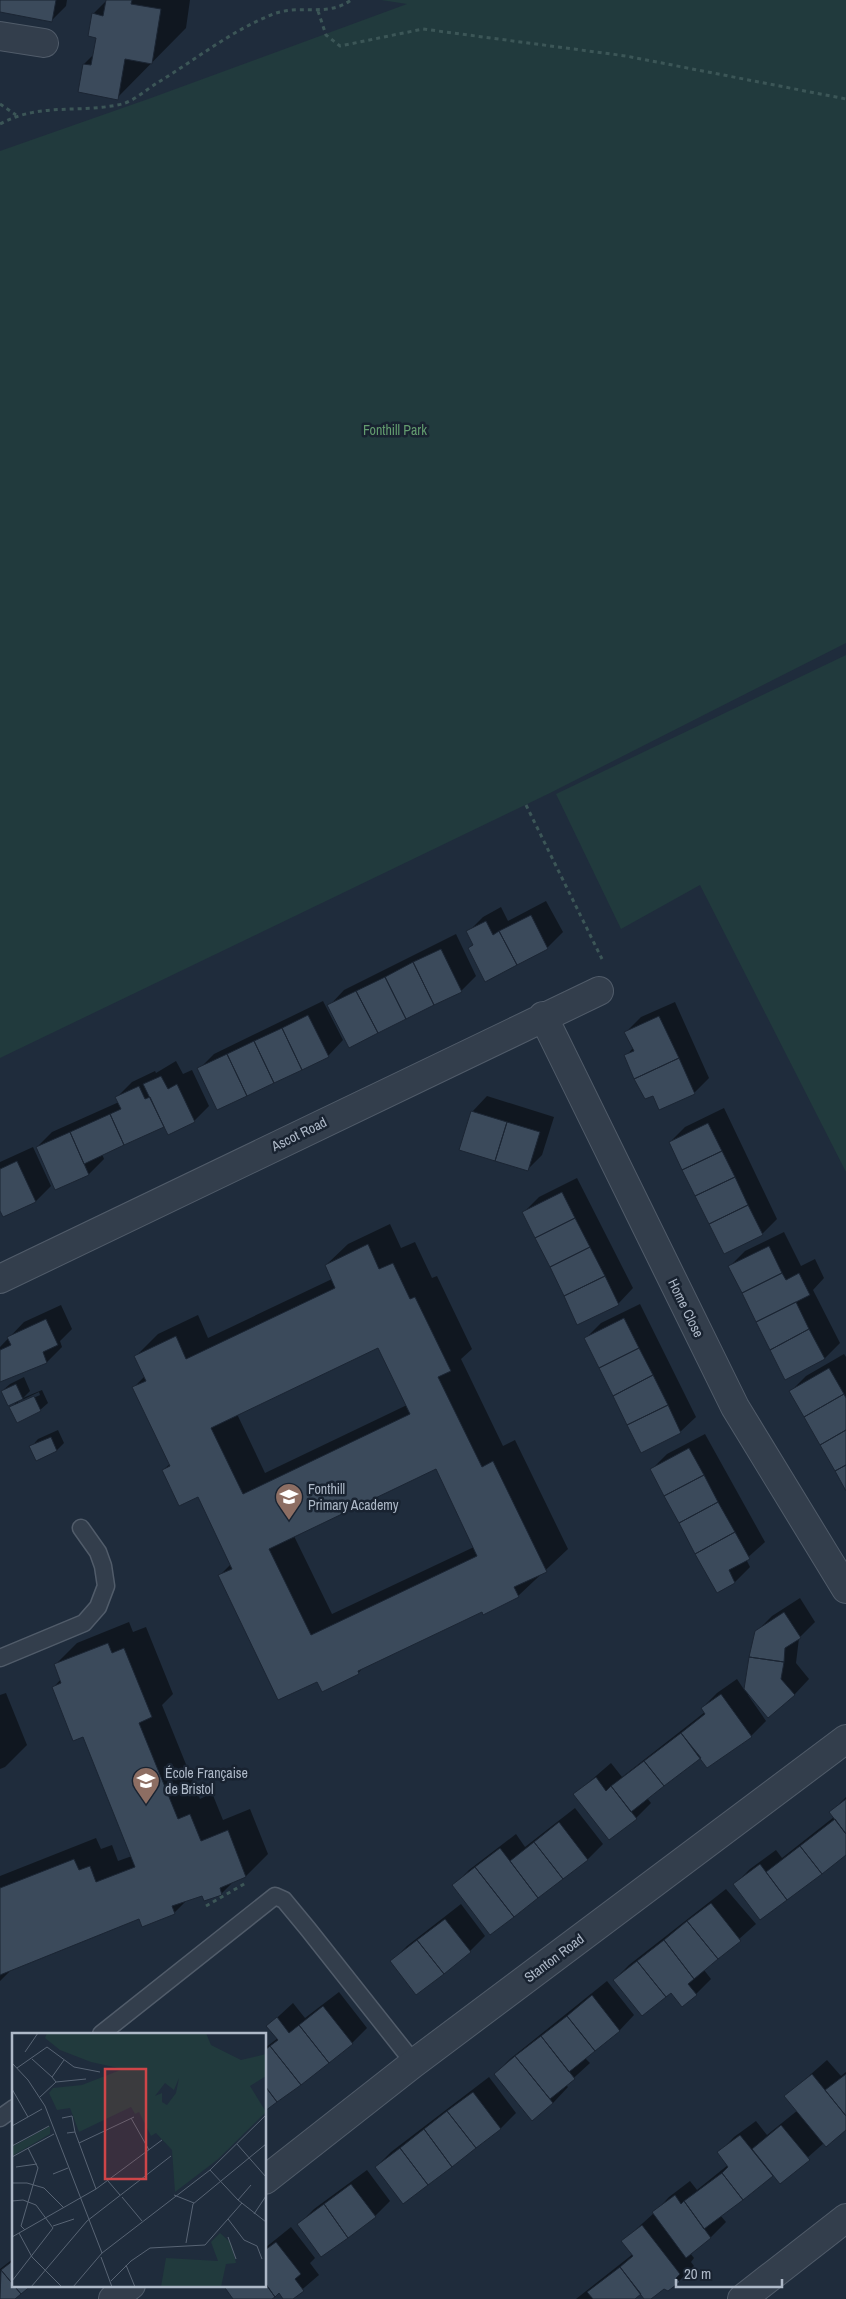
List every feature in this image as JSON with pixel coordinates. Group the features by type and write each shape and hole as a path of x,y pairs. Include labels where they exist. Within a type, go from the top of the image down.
{"street":[{"path":"0,36 44,44"},
{"name":"Ascot Road","path":"0,1279 599,990"},
{"name":"Home Close","path":"543,1016 735,1407 846,1589"},
{"name":"Stanton Road","path":"266,2179 414,2063 846,1739"},
{"path":"742,2299 846,2218"},
{"path":"113,2299 130,2286"}],"lane":[{"path":"0,1658 84,1624 98,1607 106,1586 104,1566 98,1552 81,1528"},
{"path":"102,2033 275,1896 284,1900 414,2063"},
{"path":"0,2118 12,2109"}],"path":[{"path":"0,124 16,115 37,110 87,110 124,104 249,25 274,13 296,9 318,11 342,7 351,0"},
{"path":"318,11 326,35 340,46 422,29 626,56 846,99"},
{"path":"0,104 16,115"},
{"path":"526,805 604,962 599,990"}],"green space":[{"name":"Fonthill Park","path":"381,0 846,0 846,643 548,794 0,1058 0,151 407,4"},
{"path":"846,655 846,1172 700,885 621,929 556,794"}],"building":[{"path":"0,0 56,0 52,22 0,12"},
{"path":"106,0 132,0 131,4 161,9 152,64 125,59 118,100 78,92 83,64 91,65 96,38 88,36 92,13 103,16"},
{"path":"531,915 548,949 517,965 499,931"},
{"path":"486,921 493,935 499,931 517,965 485,982 468,948 473,945 466,931"},
{"path":"441,949 462,992 434,1005 413,962"},
{"path":"413,962 434,1005 406,1019 385,977"},
{"path":"385,977 406,1019 378,1033 356,991"},
{"path":"356,991 378,1033 349,1048 327,1005"},
{"path":"308,1015 329,1057 302,1070 282,1028"},
{"path":"659,1016 679,1058 634,1079 624,1055 634,1051 624,1032"},
{"path":"282,1028 302,1070 274,1083 254,1041"},
{"path":"254,1041 274,1083 247,1096 227,1054"},
{"path":"227,1054 247,1096 217,1110 197,1068"},
{"path":"679,1058 695,1094 659,1110 653,1096 645,1099 634,1079"},
{"path":"161,1076 168,1089 177,1084 195,1122 168,1135 143,1084"},
{"path":"139,1086 145,1099 150,1097 164,1127 124,1145 110,1114 121,1109 115,1097"},
{"path":"471,1111 507,1122 495,1161 459,1150"},
{"path":"110,1114 124,1145 84,1164 70,1132"},
{"path":"507,1122 540,1132 528,1171 495,1161"},
{"path":"708,1123 722,1151 682,1170 669,1142"},
{"path":"70,1132 89,1175 55,1190 36,1147"},
{"path":"722,1151 735,1177 695,1196 682,1170"},
{"path":"17,1161 36,1202 3,1217 0,1211 0,1169"},
{"path":"735,1177 748,1205 709,1224 695,1196"},
{"path":"562,1192 575,1218 535,1238 522,1212"},
{"path":"748,1205 763,1235 724,1254 709,1224"},
{"path":"575,1218 590,1247 550,1267 535,1238"},
{"path":"368,1244 379,1269 393,1263 410,1299 415,1297 451,1371 438,1377 482,1467 493,1461 547,1572 514,1587 519,1597 483,1615 482,1612 358,1671 359,1674 322,1692 317,1682 278,1700 218,1575 232,1569 198,1497 179,1506 162,1470 170,1466 132,1387 146,1381 134,1356 176,1336 186,1359 335,1288 325,1265","holes":["378,1348 410,1414 243,1494 211,1428","436,1469 477,1556 311,1635 269,1549"]},
{"path":"769,1246 782,1273 742,1293 728,1266"},
{"path":"590,1247 605,1276 564,1296 550,1267"},
{"path":"782,1273 786,1280 799,1273 810,1295 756,1322 742,1293"},
{"path":"605,1276 619,1305 577,1325 564,1296"},
{"path":"796,1302 809,1329 770,1350 756,1322"},
{"path":"624,1318 639,1348 599,1368 584,1338"},
{"path":"46,1319 58,1345 43,1352 47,1363 0,1382 0,1350 11,1345 7,1337"},
{"path":"809,1329 825,1359 785,1380 770,1350"},
{"path":"639,1348 653,1375 613,1396 599,1368"},
{"path":"829,1368 844,1394 804,1417 789,1391"},
{"path":"653,1375 668,1405 627,1425 613,1396"},
{"path":"16,1384 23,1399 8,1406 1,1391"},
{"path":"844,1394 846,1398 846,1430 820,1445 804,1417"},
{"path":"34,1396 41,1411 17,1423 9,1407"},
{"path":"668,1405 681,1433 641,1453 627,1425"},
{"path":"846,1430 846,1465 835,1471 820,1445"},
{"path":"51,1437 57,1451 36,1461 29,1446"},
{"path":"689,1448 704,1475 664,1496 650,1469"},
{"path":"846,1465 846,1491 835,1471"},
{"path":"704,1475 718,1502 679,1523 664,1496"},
{"path":"718,1502 735,1532 695,1554 679,1523"},
{"path":"735,1532 750,1559 729,1570 735,1583 717,1593 695,1554"},
{"path":"784,1612 801,1638 785,1648 784,1662 749,1657 755,1631"},
{"path":"108,1643 112,1653 124,1648 152,1717 139,1723 178,1819 190,1814 201,1841 228,1830 246,1877 220,1888 222,1895 204,1901 202,1896 172,1906 175,1914 142,1927 139,1919 0,1975 0,1888 74,1859 79,1870 90,1866 96,1882 135,1867 83,1737 73,1741 52,1687 61,1683 54,1664"},
{"path":"749,1657 784,1662 781,1679 795,1695 768,1718 744,1689"},
{"path":"721,1694 752,1737 707,1768 681,1733 705,1714 701,1708"},
{"path":"681,1733 701,1758 664,1786 644,1761"},
{"path":"644,1761 664,1786 631,1812 611,1786"},
{"path":"596,1777 606,1791 611,1786 637,1819 609,1840 573,1794"},
{"path":"846,1799 846,1834 829,1812"},
{"path":"835,1819 846,1834 846,1855 822,1874 800,1846"},
{"path":"559,1822 588,1860 563,1879 534,1842"},
{"path":"534,1842 563,1879 538,1898 510,1861"},
{"path":"800,1846 822,1874 787,1900 766,1872"},
{"path":"500,1848 538,1898 514,1917 475,1867"},
{"path":"760,1864 787,1900 760,1920 733,1884"},
{"path":"475,1867 514,1917 490,1935 452,1885"},
{"path":"711,1903 741,1941 718,1959 687,1921"},
{"path":"445,1919 471,1952 444,1974 417,1940"},
{"path":"687,1921 718,1959 694,1979 664,1940"},
{"path":"417,1940 444,1974 416,1995 390,1961"},
{"path":"664,1940 694,1979 688,1984 697,1995 682,2007 671,1993 666,1997 637,1961"},
{"path":"637,1961 666,1997 642,2016 613,1980"},
{"path":"592,1995 620,2031 595,2051 567,2016"},
{"path":"323,2006 353,2044 329,2063 299,2025"},
{"path":"567,2016 595,2051 569,2072 541,2036"},
{"path":"277,2017 289,2033 299,2025 329,2063 301,2085 270,2046 278,2040 266,2026"},
{"path":"541,2036 575,2079 550,2099 515,2056"},
{"path":"270,2046 301,2085 277,2102 266,2087 266,2049"},
{"path":"515,2056 553,2103 532,2121 494,2074"},
{"path":"812,2074 846,2116 846,2130 826,2147 784,2096"},
{"path":"846,2074 846,2116 825,2090"},
{"path":"266,2087 277,2102 266,2110"},
{"path":"473,2092 501,2129 476,2148 447,2111"},
{"path":"447,2111 476,2148 452,2167 424,2129"},
{"path":"781,2125 810,2160 780,2184 752,2149"},
{"path":"424,2129 452,2167 428,2185 400,2148"},
{"path":"740,2135 773,2176 743,2200 722,2173 728,2167 717,2152"},
{"path":"400,2148 428,2185 403,2204 375,2167"},
{"path":"722,2173 743,2200 704,2229 684,2201"},
{"path":"351,2184 376,2217 348,2238 324,2204"},
{"path":"675,2195 681,2204 684,2201 711,2238 686,2258 652,2212"},
{"path":"324,2204 348,2238 321,2257 297,2224"},
{"path":"642,2225 680,2274 676,2278 680,2282 668,2291 664,2289 651,2299 644,2299 620,2267 633,2256 621,2241"},
{"path":"276,2242 301,2274 295,2279 304,2291 293,2299 283,2299 279,2293 275,2297 266,2284 266,2249"},
{"path":"12,2262 12,2283 1,2270"},
{"path":"620,2267 641,2294 635,2299 593,2299 587,2292"},
{"path":"1,2270 12,2283 12,2286 14,2286 21,2294 15,2299 0,2299"},
{"path":"266,2284 275,2297 272,2299 233,2299 224,2286 266,2286"},
{"path":"14,2286 31,2286 21,2294"}],"place":[{"name":"Fonthill Primary Academy","path":"289,1521"},
{"name":"École Française de Bristol","path":"146,1805"}]}
